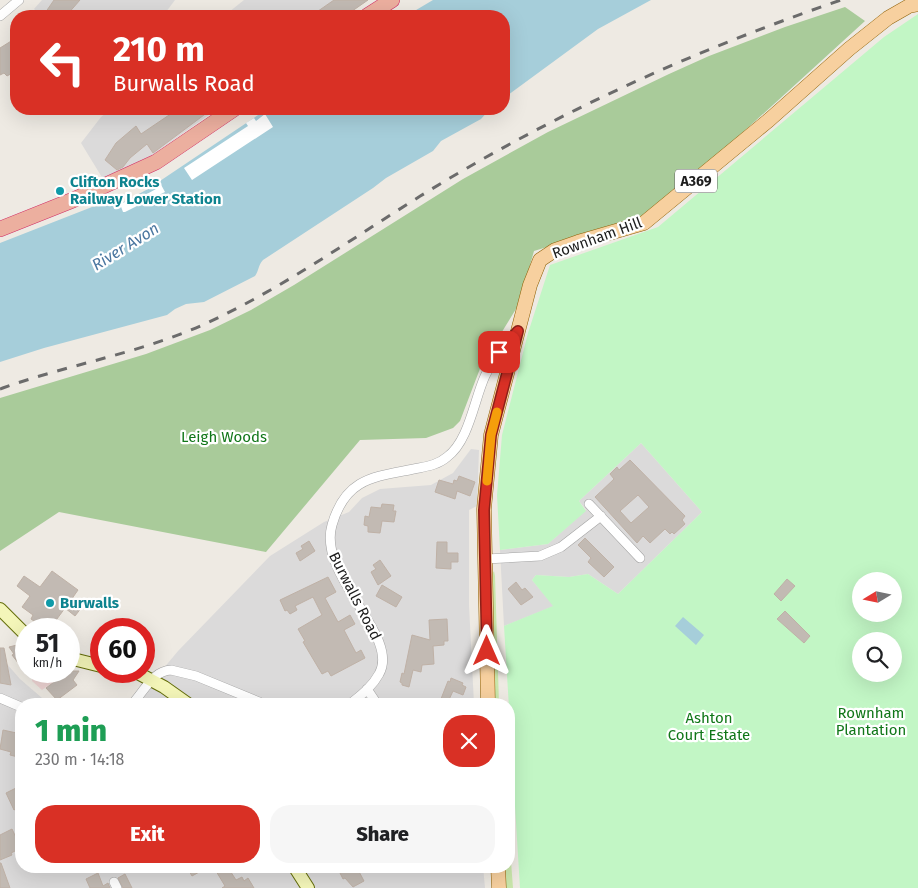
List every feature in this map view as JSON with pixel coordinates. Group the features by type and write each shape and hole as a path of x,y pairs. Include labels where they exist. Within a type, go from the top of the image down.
{"highway":[{"path":"376,10 392,0"},
{"path":"0,229 74,200 156,162 225,115"}],"main road":[{"name":"Rownham Hill","path":"488,698 484,510 491,435 530,285 540,260 563,247 644,223 769,120 849,49 888,18 909,6 918,4"},
{"path":"0,609 15,624"},
{"path":"155,682 179,698"},
{"path":"298,873 308,888"},
{"path":"498,873 499,888"}],"street":[{"path":"0,16 16,1"},
{"name":"Burwalls Road","path":"357,698 367,689 380,672 382,653 374,630 349,591 329,544 331,527 338,507 348,492 362,482 436,464 448,457 460,442 485,376 499,352 518,331"},
{"path":"589,504 640,558"},
{"path":"486,560 540,556 561,547 601,516"},
{"path":"155,677 167,670 176,670 196,676 247,698"},
{"path":"137,698 150,683"},
{"path":"367,689 372,698"},
{"path":"0,698 15,704"}],"shaded area":[{"path":"42,0 175,0 168,10 34,9"},
{"path":"244,0 368,0 354,10 232,10"},
{"path":"104,115 209,115 151,156 103,179 81,143"},
{"path":"641,443 702,512 618,594 588,574 569,577 536,575 532,580 554,606 504,626 500,550 548,544 586,510 579,501"},
{"path":"471,449 479,450 477,506 469,510 469,605 474,698 143,698 148,687 151,683 155,683 155,679 178,651 270,556 324,522 349,512 362,498 380,489 431,485 453,473"},
{"path":"0,656 15,673 15,683 25,683 42,698 15,698 15,873 484,873 485,888 0,888"},
{"path":"34,683 52,683 42,690"}],"green space":[{"name":"Leigh Woods","path":"845,7 865,21 684,186 641,218 534,251 519,304 481,366 460,421 453,428 426,438 360,440 266,552 59,512 0,551 0,398 146,354 210,330 251,310 294,285 463,179 548,132 709,56 785,27"},
{"name":"Ashton Court Estate","path":"918,14 918,888 520,888 515,806 515,698 508,698 504,626 553,606 532,580 536,575 569,577 588,574 618,594 702,512 641,443 579,501 586,511 548,544 500,550 497,495 502,435 528,333 550,265 658,227 884,37"},
{"path":"494,571 499,698 494,698 491,576"},
{"path":"503,873 512,873 513,888 504,888"}],"water":[{"path":"433,0 651,0 598,29 510,94 510,10 416,10"},
{"name":"River Avon","path":"258,115 485,115 481,119 441,141 433,151 386,178 263,260 255,276 204,302 186,304 167,315 44,348 0,362 0,243 92,207 120,204 148,189"},
{"path":"683,617 704,635 696,645 675,626"}],"pier":[{"path":"266,115 273,127 192,180 184,168 248,126 246,123 254,118 256,121"},
{"path":"159,181 165,192 123,212 120,204 136,200 156,189 154,185"}],"building":[{"path":"54,0 80,0 71,10 47,10"},
{"path":"334,0 368,0 354,10 320,10"},
{"path":"10,42 10,74 7,76 4,73 0,75 0,48"},
{"path":"169,115 204,115 153,153 147,144 130,158 123,167 117,170 105,160 116,143 136,126 141,134"},
{"path":"630,460 685,516 682,520 685,524 674,534 672,532 670,534 665,529 650,543 643,536 637,543 595,497 614,479 610,474 617,467 619,470","holes":["638,495 649,507 631,523 620,511"]},
{"path":"459,476 475,482 470,496 457,491 455,499 435,492 439,480 453,484 454,480 457,481"},
{"path":"382,504 394,505 393,511 396,511 394,522 382,521 380,533 368,532 368,526 364,525 365,516 369,517 371,507 381,508"},
{"path":"585,538 614,567 604,577 588,562 591,558 578,545"},
{"path":"309,541 315,551 300,561 296,553 303,549 301,546"},
{"path":"437,542 447,542 447,553 458,553 458,562 451,562 451,569 436,568"},
{"path":"380,560 391,576 378,585 371,572 376,569 373,565"},
{"name":"Burwalls","path":"52,571 78,590 71,600 82,607 75,616 65,608 58,618 32,618 33,615 22,607 30,596 17,586 24,576 40,587"},
{"path":"328,577 336,592 325,598 338,622 350,615 355,624 344,630 356,653 361,650 365,658 331,676 328,671 322,674 303,642 305,641 298,629 322,615 313,597 295,606 297,610 290,614 287,610 285,611 280,600"},
{"path":"787,579 795,586 781,601 774,594"},
{"path":"516,582 522,590 525,588 533,597 521,605 508,589"},
{"path":"382,585 402,597 396,607 376,596"},
{"path":"785,611 810,636 804,643 777,619"},
{"path":"447,619 448,641 444,641 444,645 433,646 434,664 422,665 421,672 413,670 409,687 402,685 400,682 402,673 404,674 412,635 430,640 429,620"},
{"path":"15,646 15,659 12,655 14,654 9,647"},
{"path":"0,648 4,648 11,685 0,683"},
{"path":"451,678 463,683 462,685 466,687 463,695 453,691 450,698 441,698 448,681 450,682"},
{"path":"53,683 75,683 77,685 60,698 55,698 46,688"},
{"path":"3,730 15,733 15,756 10,755 11,752 0,749"},
{"path":"15,788 14,810 6,793"},
{"path":"12,829 15,835 15,851 11,853 12,855 0,860 0,835"},
{"path":"1,863 10,888 0,888"},
{"path":"98,873 103,886 108,883 110,888 90,888 86,879"},
{"path":"217,873 232,873 236,880 242,877 244,881 248,878 254,888 222,888 225,886"},
{"path":"340,873 360,873 364,881 353,887 345,878 343,879"},
{"path":"125,874 132,888 123,888 118,878"}],"railway":[{"path":"0,389 158,342 209,322 275,288 430,190 507,145 553,121 695,55 841,0"}],"slow traffic":[{"path":"487,481 491,435 497,412"}],"place":[{"name":"Clifton Rocks Railway Lower Station","path":"60,191"},
{"name":"Burwalls","path":"50,603"}],"route":[{"path":"487,651 484,510 491,435 518,331 499,352"}],"park label":[{"name":"Rownham Plantation","path":"871,722"}]}
